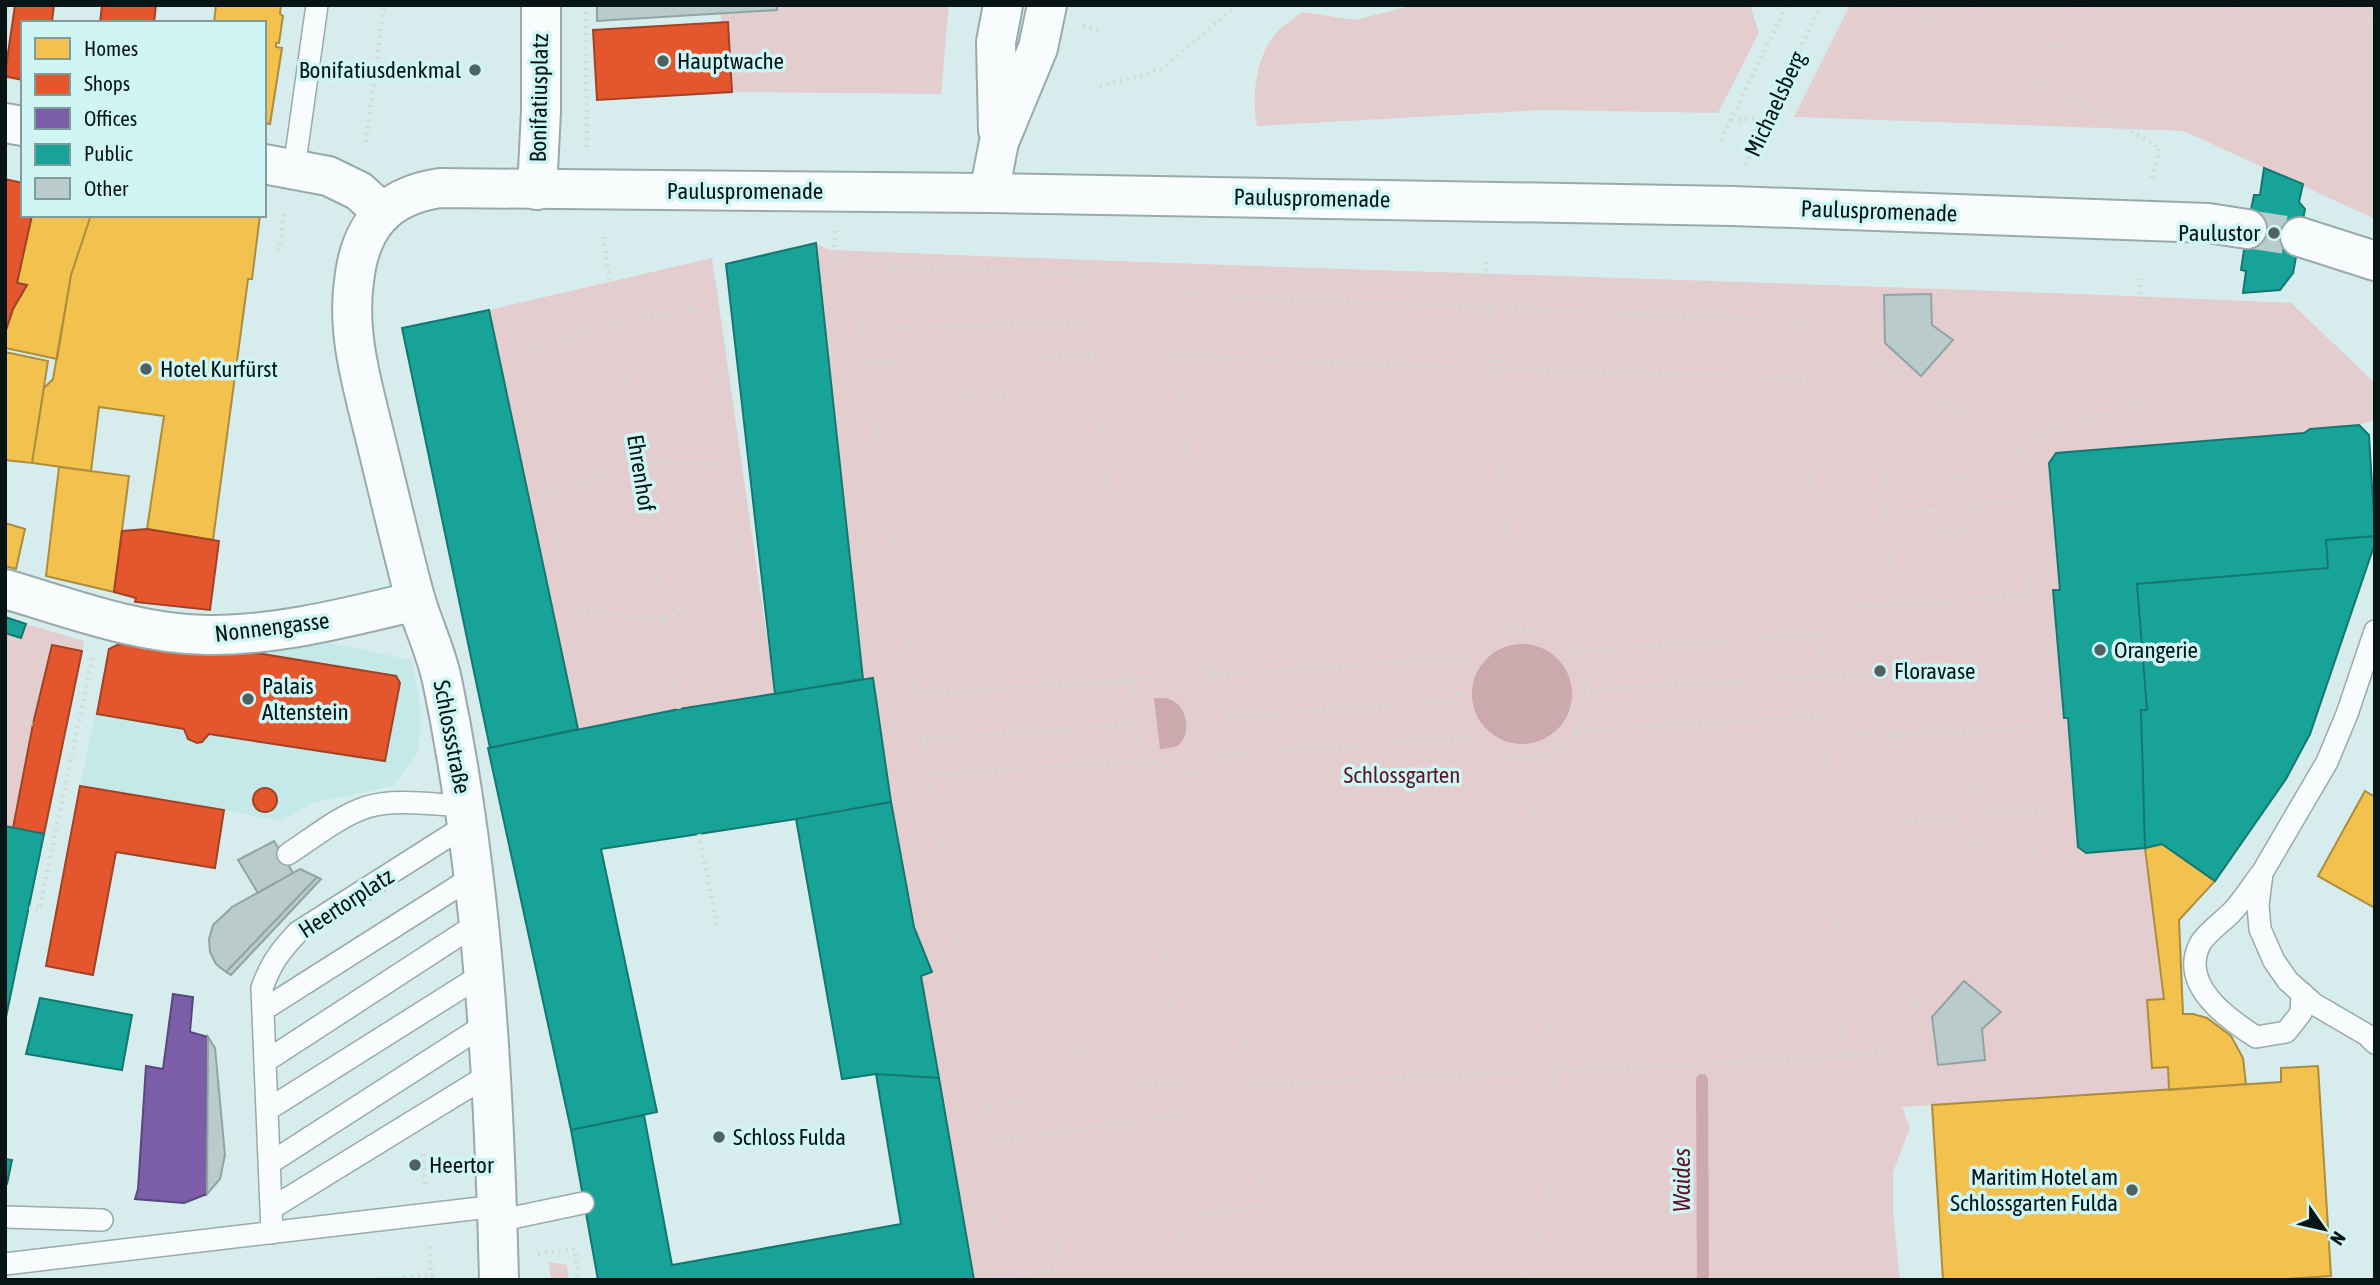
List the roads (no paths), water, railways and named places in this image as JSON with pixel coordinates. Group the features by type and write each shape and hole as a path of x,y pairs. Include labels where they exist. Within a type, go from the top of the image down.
{"street":[{"name":"Bonifatiusplatz","path":"537,190 541,111 541,5"},
{"path":"999,142 996,42 1003,5"},
{"path":"989,193 999,142 1038,48 1047,5"},
{"path":"279,167 328,176 359,191 383,213"},
{"name":"Pauluspromenade","path":"383,213 398,200 417,191 429,190 989,193 1732,206 2196,222 2247,229"},
{"name":"Schlossstraße","path":"383,213 368,232 359,251 353,282 354,353 416,601 441,677 467,815 495,1129 499,1280"},
{"path":"2300,237 2375,261"},
{"name":"Nonnengasse","path":"5,589 156,630 205,635 246,634 353,616 416,601"}],"lane":[{"path":"279,167 317,5"},
{"path":"2302,993 2301,1013 2286,1032 2256,1037 2226,1018 2201,989 2195,961 2200,943 2233,911 2262,873 2327,761 2347,714 2375,631"},
{"path":"288,855 349,815 370,806 401,804 467,815"},
{"name":"Heertorplatz","path":"272,1233 262,988 271,964 298,932 467,815"},
{"path":"2262,873 2258,905 2260,929 2274,961 2288,981 2314,1004 2367,1035 2375,1043"},
{"name":"Heertorplatz","path":"263,1010 474,876"},
{"path":"265,1061 478,923"},
{"path":"267,1110 483,974"},
{"path":"270,1163 486,1024"},
{"path":"272,1208 490,1074"},
{"path":"5,1264 272,1233 497,1214 583,1203"},
{"path":"5,1217 102,1220"}],"waterway":[{"name":"Waides","path":"1702,1080 1703,1280"}],"tunnel":[{"path":"2247,229 2300,237"}],"place":[{"name":"Hauptwache","path":"663,61"},
{"name":"Bonifatiusdenkmal","path":"475,70"},
{"name":"Paulustor","path":"2274,233"},
{"name":"Hotel Kurfürst","path":"146,369"},
{"name":"Orangerie","path":"2100,650"},
{"name":"Floravase","path":"1880,671"},
{"name":"Palais Altenstein","path":"248,699"},
{"name":"Schloss Fulda","path":"719,1137"},
{"name":"Heertor","path":"415,1165"},
{"name":"Maritim Hotel am Schlossgarten Fulda","path":"2132,1190"}],"park label":[{"name":"Schlossgarten","path":"1402,775"}]}
